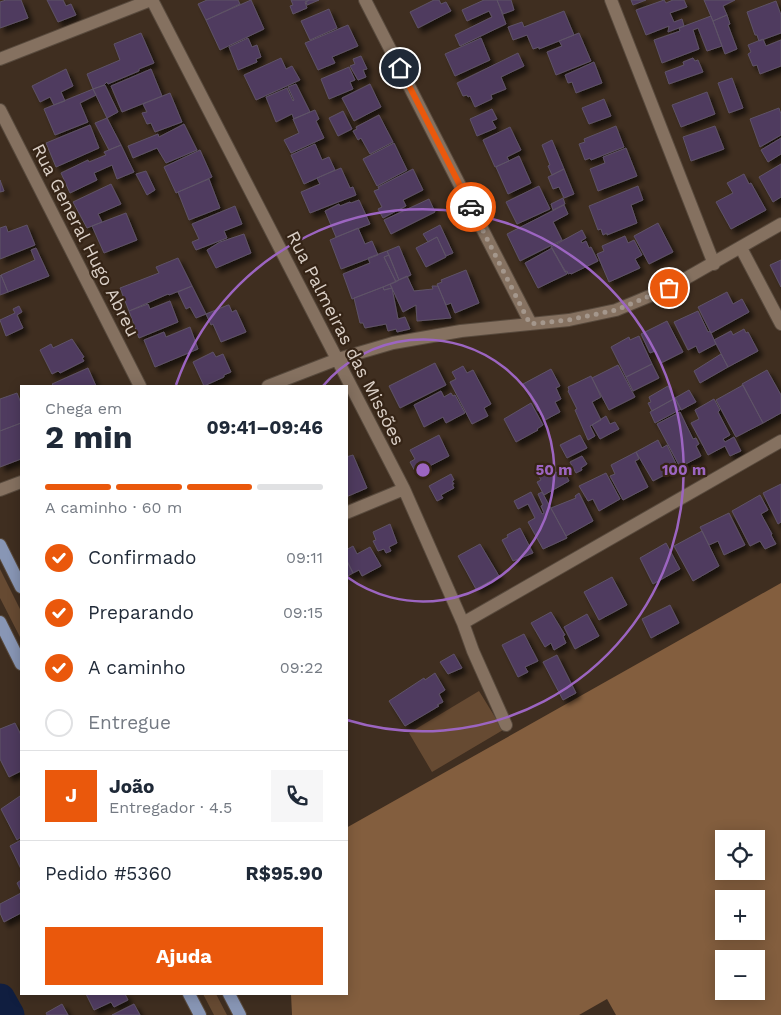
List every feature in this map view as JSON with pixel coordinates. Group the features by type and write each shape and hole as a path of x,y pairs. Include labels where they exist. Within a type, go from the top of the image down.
{"main road":[{"path":"0,546 20,585"},
{"path":"0,622 20,662"},
{"path":"190,995 200,1015"},
{"path":"230,995 240,1015"}],"street":[{"path":"0,59 151,0"},
{"name":"Rua Palmeiras das Missões","path":"151,0 404,489 463,623 472,651 506,725"},
{"path":"365,0 530,324"},
{"path":"610,0 714,264"},
{"name":"Rua General Hugo Abreu","path":"0,110 139,385"},
{"path":"271,385 338,359 428,336 568,320 616,310 669,288 781,224"},
{"path":"741,248 781,324"},
{"path":"463,623 781,441"},
{"path":"0,490 20,482"},
{"path":"348,512 404,489"}],"shaded area":[{"path":"0,569 20,609 20,637 0,598"},
{"path":"781,583 781,1015 616,1015 607,999 579,1015 292,1015 291,995 348,995 348,827"},
{"path":"479,691 503,730 432,772 409,733"},
{"path":"204,995 217,995 227,1015 214,1015"}],"building":[{"path":"21,0 28,18 0,28 0,2"},
{"path":"47,0 63,0 66,6 71,4 76,15 58,22"},
{"path":"207,0 238,0 240,4 206,20 198,4"},
{"path":"251,0 264,29 220,50 206,20"},
{"path":"291,0 309,0 305,2 307,8 293,14 290,6 293,5"},
{"path":"309,0 319,0 307,5 306,2"},
{"path":"434,0 439,0 441,4 446,2 451,11 418,28 410,12"},
{"path":"484,0 497,0 506,24 460,46 455,35 492,17 489,11 467,21 462,10"},
{"path":"497,0 511,0 514,10 503,14"},
{"path":"631,0 646,0 633,5"},
{"path":"664,0 666,3 673,0 684,0 687,7 670,13 674,22 682,19 684,26 668,32 669,26 646,35 636,10"},
{"path":"704,0 735,0 723,6 727,15 713,21"},
{"path":"776,1 781,15 781,33 759,41 747,12"},
{"path":"329,9 337,28 310,40 301,21"},
{"path":"564,11 574,35 539,49 539,47 533,49 527,35 513,40 508,27 522,22 524,27"},
{"path":"727,15 730,24 728,25 737,49 725,54 713,21"},
{"path":"711,16 722,46 707,51 698,28 693,30 699,49 662,63 654,40 680,31 679,28"},
{"path":"348,25 358,46 332,57 335,63 318,70 305,43"},
{"path":"141,33 154,63 93,89 87,74 120,60 114,44"},
{"path":"579,33 591,61 556,75 547,52 562,46 559,41"},
{"path":"248,38 252,47 257,45 261,57 256,59 257,62 238,70 229,47"},
{"path":"481,38 490,60 455,76 445,54"},
{"path":"763,39 766,46 781,40 781,66 760,74 757,65 753,66 748,54 751,52 748,45"},
{"path":"518,53 524,66 501,77 506,89 491,95 492,99 475,107 470,96 463,96 457,83"},
{"path":"361,56 367,69 363,70 366,77 358,80 350,66 355,64 353,59"},
{"path":"281,58 286,69 292,66 300,80 256,100 244,75"},
{"path":"693,58 695,61 698,60 703,72 669,84 665,72 684,65 683,62"},
{"path":"594,62 602,83 576,93 572,82 568,83 565,75"},
{"path":"349,67 355,80 350,82 353,89 329,99 321,79"},
{"path":"66,69 73,86 61,92 65,101 54,105 50,97 40,102 32,86"},
{"path":"151,69 162,96 122,112 111,86"},
{"path":"732,78 743,108 729,113 718,83"},
{"path":"296,84 310,112 294,119 292,114 276,122 266,97 287,88 293,101 288,87"},
{"path":"370,84 381,107 354,121 342,98"},
{"path":"105,85 118,112 107,118 93,89"},
{"path":"93,89 96,95 80,103 88,122 55,135 44,109"},
{"path":"707,92 715,114 681,127 672,105"},
{"path":"170,93 182,122 155,132 151,123 147,124 142,113 147,112 143,104"},
{"path":"604,99 611,116 589,124 582,108"},
{"path":"779,108 781,114 781,135 760,147 750,119"},
{"path":"492,109 497,119 492,121 496,128 477,136 470,119"},
{"path":"315,110 319,119 316,121 324,138 291,153 284,140 299,133 293,119"},
{"path":"343,111 352,129 338,136 329,118"},
{"path":"379,115 393,142 370,154 361,138 358,140 353,131 357,129 356,127"},
{"path":"107,118 121,145 109,150 95,123"},
{"path":"184,124 197,150 166,163 157,148 133,158 128,146 158,134 159,137"},
{"path":"90,125 99,148 56,167 46,143"},
{"path":"616,126 624,147 591,160 590,158 585,160 579,144 585,142 584,139"},
{"path":"715,126 724,149 691,161 683,137"},
{"path":"510,127 521,150 507,157 509,161 495,167 483,140"},
{"path":"781,138 781,154 768,162 761,150"},
{"path":"552,140 564,169 552,175 542,145"},
{"path":"394,143 407,170 377,186 363,159"},
{"path":"315,144 322,160 329,157 335,170 304,184 291,155"},
{"path":"121,145 134,172 117,179 112,165 94,173 97,180 70,193 61,173 88,160 89,162 106,155 104,152"},
{"path":"626,148 637,176 598,191 590,169 605,163 603,157"},
{"path":"200,150 212,177 176,193 164,167"},
{"path":"519,156 531,183 508,194 496,167"},
{"path":"781,164 781,197 773,202 759,177"},
{"path":"341,168 350,188 353,187 356,195 310,213 301,192 320,184 317,178"},
{"path":"413,169 423,190 403,200 406,206 383,218 378,209 382,207 374,191 379,189 378,187"},
{"path":"564,169 574,194 564,198 559,187 553,189 548,177"},
{"path":"146,171 155,190 147,195 136,174"},
{"path":"744,174 766,210 731,229 716,202 733,193 727,183"},
{"path":"209,179 220,208 189,220 178,192"},
{"path":"0,180 4,191 0,192"},
{"path":"111,184 121,204 98,214 102,222 87,228 73,202"},
{"path":"539,186 550,209 517,224 506,202"},
{"path":"638,186 643,200 631,205 637,223 603,235 601,229 598,230 589,206"},
{"path":"563,198 565,204 553,210 551,204"},
{"path":"429,199 435,212 391,234 384,220"},
{"path":"359,200 370,224 336,237 325,211 339,204 340,206"},
{"path":"564,205 568,214 553,222 562,240 520,261 507,234"},
{"path":"235,206 242,224 224,231 227,238 196,250 192,242 199,239 192,224"},
{"path":"126,213 137,240 104,253 92,226"},
{"path":"658,223 673,252 649,264 634,236"},
{"path":"27,225 35,245 0,259 0,228 6,226 8,232"},
{"path":"440,225 453,253 446,256 437,237 428,242 423,234"},
{"path":"358,228 365,244 372,241 378,255 341,269 330,240"},
{"path":"582,230 586,238 581,241 582,243 586,241 598,261 568,274 551,247"},
{"path":"244,234 251,253 216,268 207,250 220,242"},
{"path":"625,236 628,243 634,240 642,255 635,259 640,268 609,282 597,254 604,251 602,246"},
{"path":"437,237 446,257 426,267 416,248"},
{"path":"399,246 411,275 399,280 387,251"},
{"path":"36,248 49,276 8,292 1,275 35,260 31,250"},
{"path":"552,248 567,274 538,288 525,263"},
{"path":"387,251 389,255 384,257 396,282 352,299 343,274 370,263 368,258"},
{"path":"389,255 399,280 396,282 384,257"},
{"path":"178,258 192,286 129,311 120,288 159,273 156,267"},
{"path":"781,260 781,287 770,265"},
{"path":"466,270 479,303 455,313 451,303 446,305 437,284 442,282 441,280"},
{"path":"0,276 8,292 0,295"},
{"path":"407,276 414,291 433,289 432,286 438,286 451,318 417,321 416,305 403,312 390,284"},
{"path":"390,284 392,288 384,290 383,287"},
{"path":"192,286 206,314 196,318 190,307 186,309 178,292"},
{"path":"383,287 384,290 392,288 398,319 405,317 410,329 397,332 396,329 388,331 386,324 365,328 363,323 360,323 354,298"},
{"path":"727,292 733,304 742,299 749,312 711,333 698,307"},
{"path":"170,301 178,322 139,338 129,311 148,304 150,309"},
{"path":"229,305 232,312 236,310 246,332 221,342 206,314"},
{"path":"19,306 22,312 17,315 23,328 6,336 0,320 15,313 13,309"},
{"path":"698,311 716,344 699,353 696,346 688,350 674,322"},
{"path":"667,321 683,352 661,363 655,351 650,353 641,334"},
{"path":"190,327 198,349 155,367 144,340 164,332 166,337"},
{"path":"744,329 746,333 748,332 758,351 728,367 714,340 731,331 733,335"},
{"path":"639,336 652,364 626,377 611,347 629,337 630,340"},
{"path":"72,339 84,357 82,358 84,361 60,373 58,371 52,374 40,350 51,344 53,348"},
{"path":"213,352 216,357 223,354 231,372 224,375 224,377 204,385 193,362"},
{"path":"721,354 728,367 700,383 694,371"},
{"path":"435,363 446,385 400,408 389,386"},
{"path":"652,364 659,378 633,391 626,377"},
{"path":"618,365 635,397 609,410 592,378"},
{"path":"463,366 467,373 473,370 491,404 484,408 488,416 472,424 450,382 456,379 452,372"},
{"path":"88,368 96,385 53,385"},
{"path":"551,369 560,386 556,388 561,399 555,402 560,412 545,420 523,384"},
{"path":"767,370 781,395 781,413 763,423 742,384"},
{"path":"591,376 601,397 592,402 601,420 590,426 595,436 588,440 575,410 577,409 568,391 568,387"},
{"path":"743,385 763,423 736,437 716,400"},
{"path":"668,386 674,399 652,411 648,403 651,402 649,397"},
{"path":"689,390 696,402 681,410 675,398"},
{"path":"441,391 444,397 451,393 453,396 455,395 465,413 446,423 443,417 424,427 414,405"},
{"path":"17,393 20,400 20,423 0,431 0,399"},
{"path":"675,398 681,409 655,423 650,412"},
{"path":"714,399 720,410 718,412 730,435 723,439 725,442 734,437 741,451 730,456 725,446 708,455 691,423 699,419 695,410"},
{"path":"531,403 543,425 538,430 516,442 504,419"},
{"path":"680,412 693,439 696,438 699,444 696,446 701,456 680,467 657,424"},
{"path":"606,416 610,424 615,422 619,429 600,439 592,425"},
{"path":"20,423 20,459 0,467 0,431"},
{"path":"439,435 449,456 416,473 410,462 415,459 410,450"},
{"path":"580,435 587,448 567,458 560,445"},
{"path":"658,440 662,448 667,445 678,468 653,481 636,452"},
{"path":"636,452 639,459 635,461 648,487 623,500 610,476 615,474 611,465"},
{"path":"353,455 367,488 348,496 348,456"},
{"path":"582,456 587,464 576,473 570,462"},
{"path":"563,469 569,481 544,495 537,482 541,480 539,476 545,473 547,477"},
{"path":"606,473 620,499 599,511 593,499 588,501 579,486"},
{"path":"451,474 454,480 452,481 454,484 452,484 454,488 441,495 443,498 437,501 429,486"},
{"path":"781,484 781,522 778,524 763,493"},
{"path":"531,492 542,514 544,513 541,506 543,505 538,494 542,492 567,538 543,549 528,522 535,518 528,504 518,509 514,501"},
{"path":"579,493 593,521 566,536 551,508 576,498 575,496"},
{"path":"760,495 768,510 761,514 776,544 765,549 760,541 750,546 732,511"},
{"path":"729,513 745,545 724,555 718,541 709,545 700,527"},
{"path":"390,524 397,543 389,547 391,551 386,553 384,549 378,551 373,541 376,540 373,532"},
{"path":"520,528 533,553 513,561 502,540"},
{"path":"702,531 719,566 693,581 674,546"},
{"path":"666,543 680,569 653,584 640,558"},
{"path":"480,544 499,576 476,589 458,556"},
{"path":"353,546 357,554 370,547 381,566 362,576 359,570 353,573 348,563 348,549"},
{"path":"348,563 353,573 348,576"},
{"path":"612,577 627,605 599,620 584,592"},
{"path":"670,605 679,623 651,638 642,619"},
{"path":"551,612 565,635 563,636 566,643 554,650 551,643 545,647 531,623"},
{"path":"587,614 599,636 575,649 564,627"},
{"path":"524,634 538,661 525,667 528,672 518,677 502,645"},
{"path":"454,654 462,668 448,674 440,662"},
{"path":"557,655 576,693 563,700 543,662"},
{"path":"435,673 445,690 439,694 443,702 405,726 389,701"},
{"path":"15,723 20,733 20,772 9,777 0,759 0,729"},
{"path":"20,796 20,838 17,840 1,809"},
{"path":"20,841 20,867 10,846"},
{"path":"20,894 20,914 4,922 0,913 0,904"},
{"path":"86,995 126,995 128,1000 114,1007 111,1002 94,1010"},
{"path":"62,1004 68,1015 47,1015 46,1013"},
{"path":"134,1004 140,1015 112,1015"}],"waterway":[{"path":"0,999 9,1015"}],"way so far":[{"path":"471,207 530,324 568,320 616,310 669,288"}],"route":[{"path":"400,68 471,207"}]}
